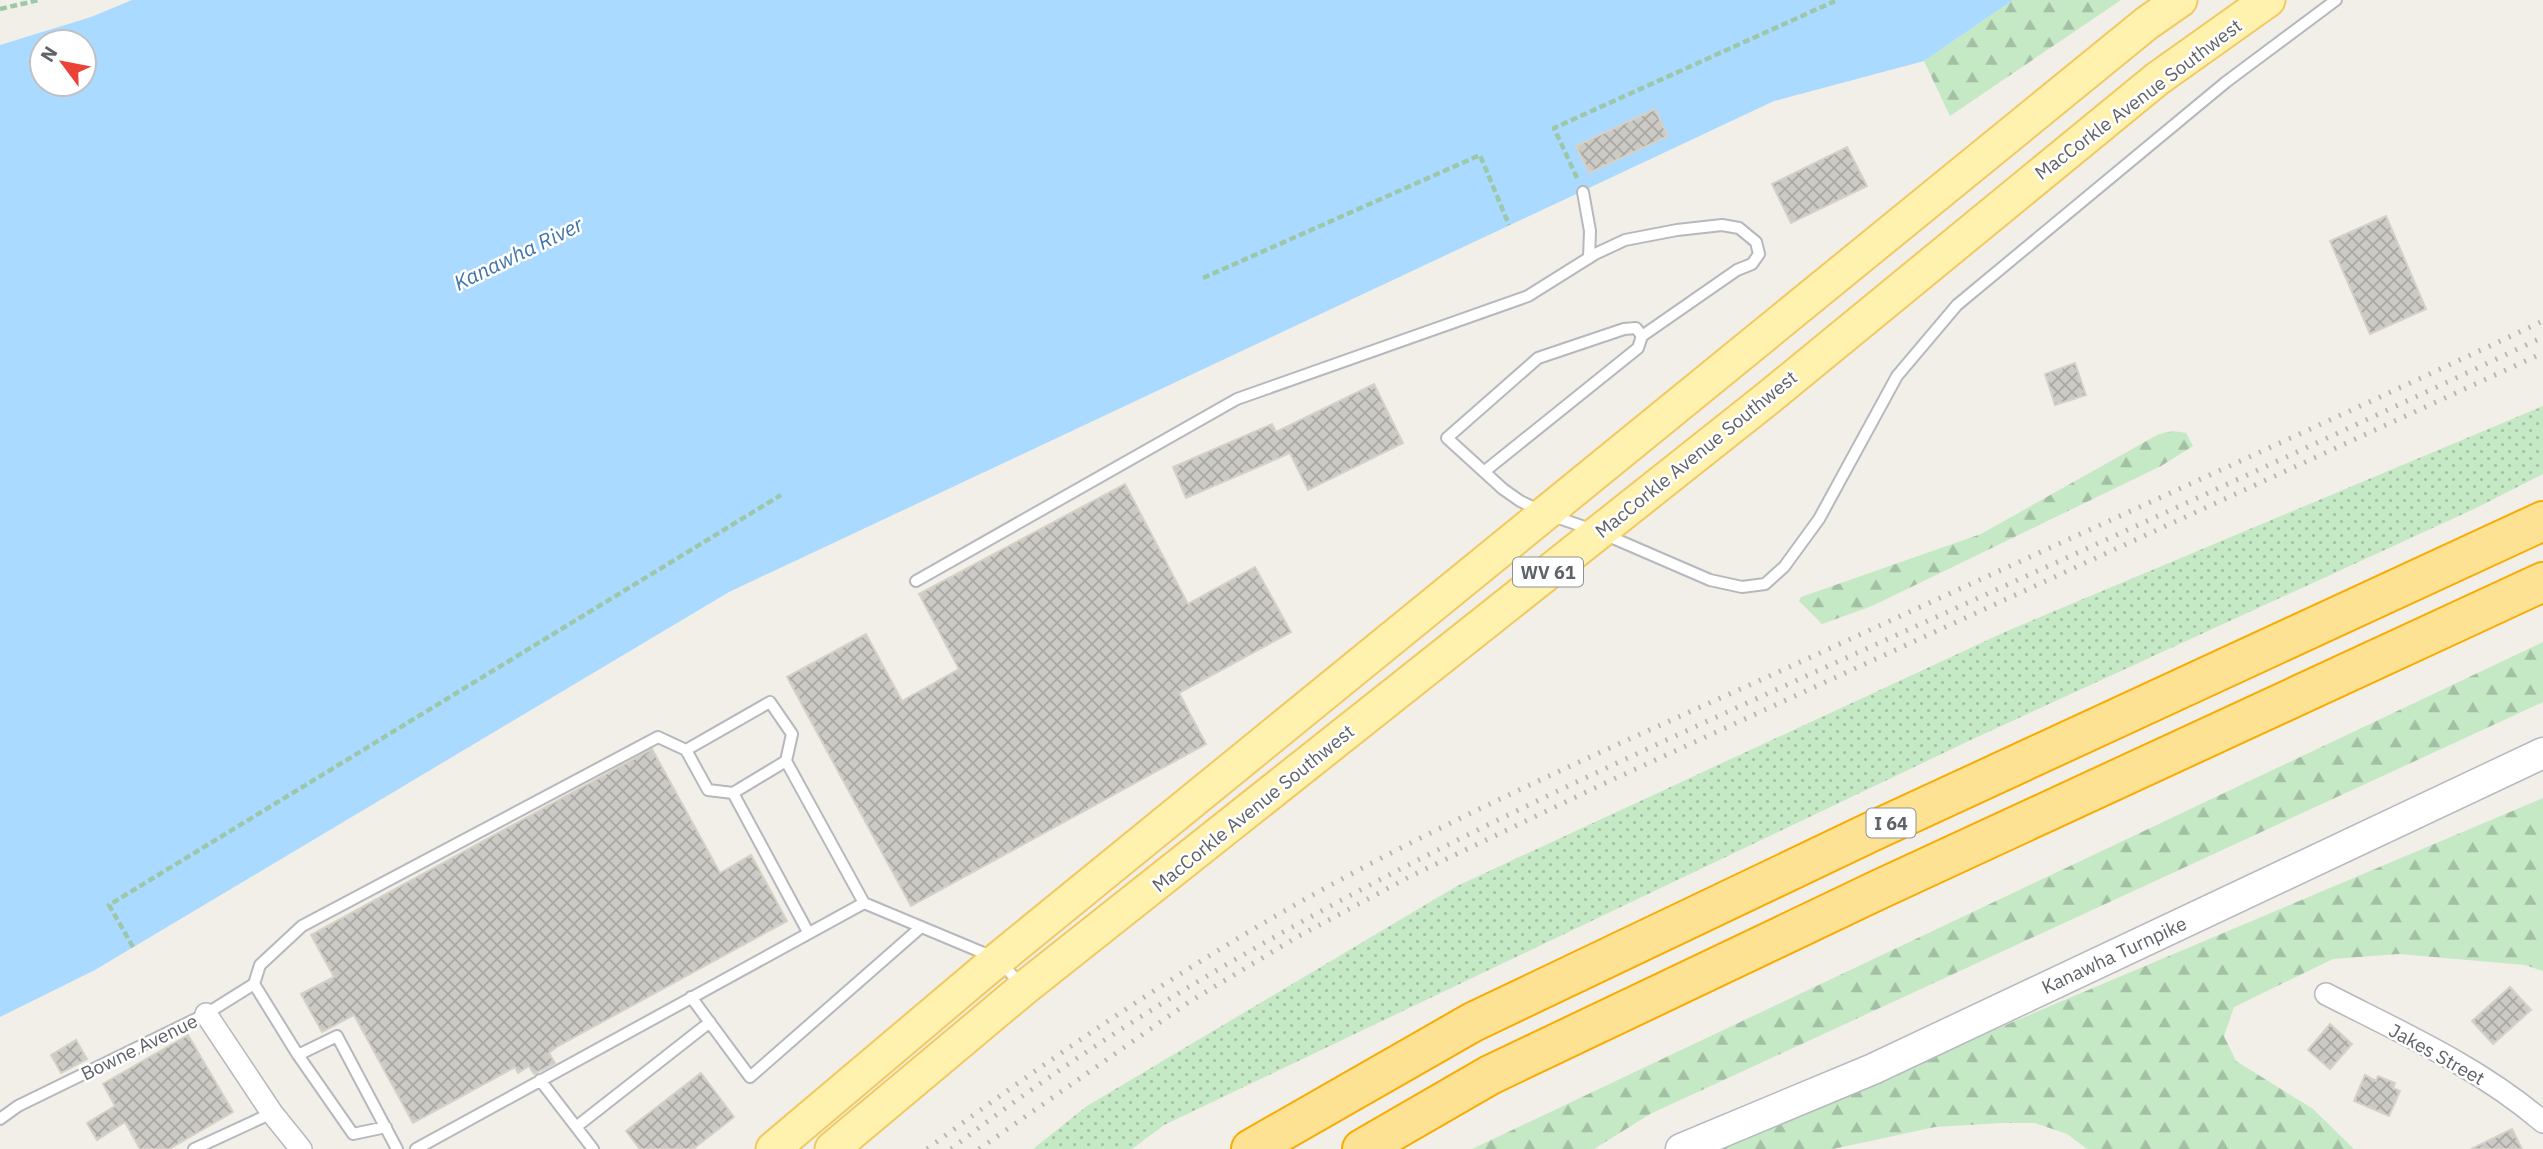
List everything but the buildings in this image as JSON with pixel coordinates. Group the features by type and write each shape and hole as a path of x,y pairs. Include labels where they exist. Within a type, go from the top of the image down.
{"highway":[{"name":"I 64","path":"1251,1149 1473,1022 1873,831 2543,521"},
{"path":"1362,1149 1490,1074 1880,889 2543,582"}],"main road":[{"name":"WV 61","path":"773,1149 998,960 2136,32 2180,0"},
{"name":"MacCorkle Avenue Southwest","path":"832,1149 1023,989 1599,532 2157,79 2268,0"},
{"name":"Kanawha Turnpike","path":"1681,1149 1873,1069 2543,752"}],"street":[{"name":"Jakes Street","path":"2326,994 2452,1058 2522,1104 2543,1122"},
{"name":"Bowne Avenue","path":"206,1014 272,1113 301,1149"}],"lane":[{"path":"1642,336 1636,328 1624,329 1538,358 1447,438 1520,501 1546,514 1599,532 1710,580 1742,587 1765,584 1784,567 1819,519 1897,376 1957,305 2226,82 2336,0"},
{"path":"1583,192 1590,231 1589,258"},
{"path":"916,581 1237,399 1528,296 1589,258 1625,240 1677,230 1731,227 1739,228 1756,242 1759,254 1752,264 1737,270 1642,336 1638,348 1485,471"},
{"path":"686,750 770,702 792,734 786,761 864,903 998,960 1023,989"},
{"path":"206,1014 254,984 260,965 302,926 658,737 686,750 709,790 733,793 786,761"},
{"path":"733,793 808,932"},
{"path":"416,1149 864,903"},
{"path":"691,997 750,1077 920,928"},
{"path":"254,984 353,1134 386,1127"},
{"name":"Bowne Avenue","path":"0,1119 18,1106 206,1014"},
{"path":"576,1127 710,1023"},
{"path":"299,1055 337,1036 397,1149"},
{"path":"540,1080 593,1149"},
{"path":"194,1149 272,1113"}],"path":[{"path":"0,9 39,0"},
{"path":"1583,192 1554,128 1835,1"},
{"path":"1203,278 1480,155 1509,225"},
{"path":"133,947 108,905 781,495"}],"green space":[{"path":"2013,0 2121,0 1950,116 1924,61"},
{"path":"2543,406 2543,474 2474,509 1975,738 1164,1125 1132,1149 1033,1149 1087,1106 1457,886 2007,631"},
{"path":"2173,431 2186,433 2193,446 2161,466 1872,606 1822,624 1799,601 1801,597 1981,534 2159,434"},
{"path":"2543,642 2543,702 1650,1114 1594,1149 1472,1149"},
{"path":"2543,798 2543,971 2525,965 2399,954 2333,959 2234,1007 2224,1036 2236,1061 2313,1109 2354,1149 2087,1149 2067,1134 2035,1123 2002,1123 1935,1127 1833,1149 1712,1149"}],"water":[{"name":"Kanawha River","path":"132,0 2013,0 1924,61 1774,101 729,592 95,970 0,1017 0,45 28,36 28,98 98,98 98,28 55,28"}],"railway":[{"path":"927,1149 1152,992 1245,934 1356,871 1487,805 2543,321"},
{"path":"951,1149 1052,1075 1156,1007 1261,944 1369,885 1590,776 2543,337"},
{"path":"979,1149 1189,1002 1297,937 1409,877 1603,784 2543,353"}]}
